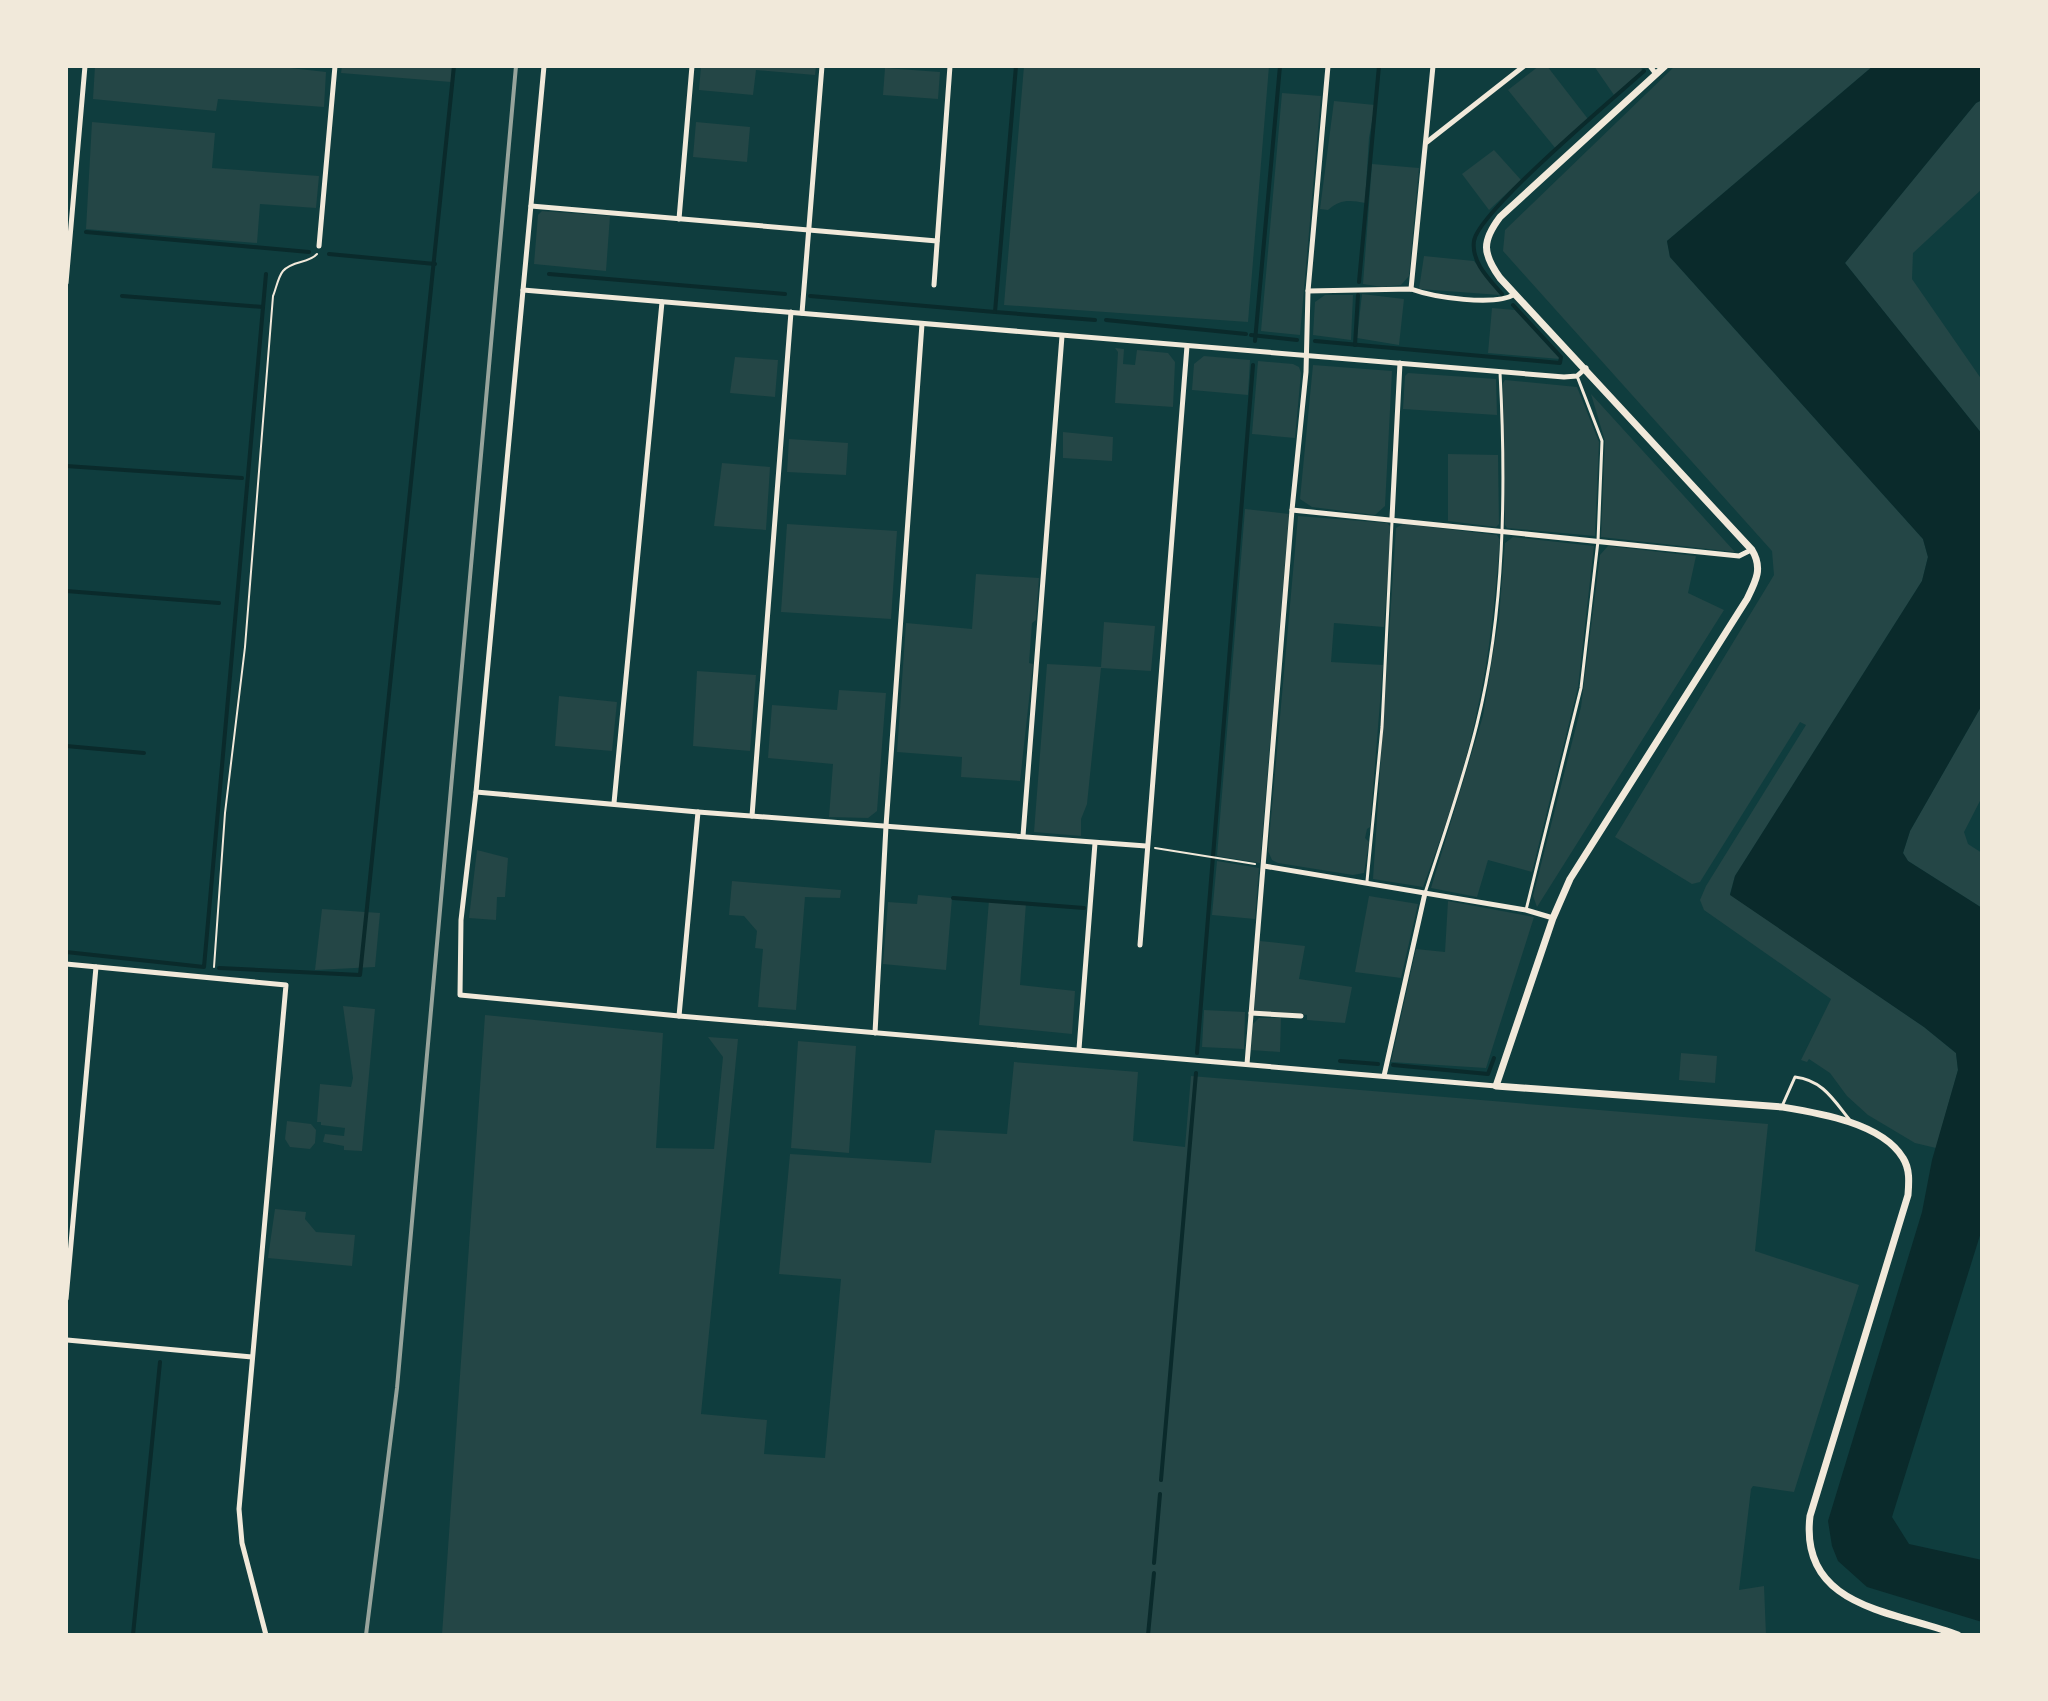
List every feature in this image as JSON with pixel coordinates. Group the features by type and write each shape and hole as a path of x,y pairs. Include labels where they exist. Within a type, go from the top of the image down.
{"street":[{"path":"66,283 85,66"},
{"path":"319,246 335,66"},
{"path":"544,66 476,792 461,920 460,995 1496,1086 1782,1107 1825,1114 1878,1134 1905,1160 1909,1173 1908,1195 1810,1516 1809,1530 1819,1566 1833,1586 1847,1598 1874,1610 1958,1635"},
{"path":"679,219 692,66"},
{"path":"802,313 822,66"},
{"path":"934,285 950,66"},
{"path":"1247,1064 1306,372 1308,291 1328,66"},
{"path":"1411,289 1433,66"},
{"path":"1426,142 1524,66"},
{"path":"1650,66 1656,74"},
{"path":"1496,1086 1553,918 1570,879 1747,599 1757,580 1759,568 1752,550 1515,294 1491,265 1486,250 1489,232 1500,217 1665,66"},
{"path":"531,206 937,241"},
{"path":"1308,291 1411,289 1425,294 1500,301 1515,294"},
{"path":"523,290 1500,372 1577,376 1586,368"},
{"path":"614,803 662,302"},
{"path":"752,816 791,312"},
{"path":"875,1033 886,826 922,324"},
{"path":"1023,836 1062,336"},
{"path":"1140,945 1187,346"},
{"path":"1392,518 1400,363"},
{"path":"1292,510 1739,556 1752,550"},
{"path":"476,792 1146,846"},
{"path":"679,1016 698,812"},
{"path":"1079,1049 1095,843"},
{"path":"1264,866 1526,910 1553,918"},
{"path":"1384,1076 1425,893"},
{"path":"66,964 286,985 239,1509 239,1528 266,1635"},
{"path":"66,1299 96,967"},
{"path":"1251,1013 1301,1016"},
{"path":"66,1349 66,1339 252,1357"}],"lane":[{"path":"1425,893 1478,722 1491,644 1503,532 1500,372"},
{"path":"1526,910 1581,688 1598,541 1602,441 1577,376"},
{"path":"1367,882 1382,727 1392,518"},
{"path":"1782,1107 1795,1077 1807,1079 1823,1087 1854,1125"}],"path":[{"path":"213,977 225,813 245,647 273,296 282,272 296,262 311,260 317,255 319,246"},
{"path":"1146,846 1264,866"}],"shaded area":[{"path":"95,66 272,66 326,72 324,107 218,99 216,111 93,99"},
{"path":"342,66 452,66 451,82 341,73"},
{"path":"701,66 816,66 815,75 756,70 753,95 699,90"},
{"path":"1024,66 1269,66 1248,322 1004,305"},
{"path":"1539,66 1547,66 1588,119 1556,149 1508,90"},
{"path":"1594,66 1641,66 1642,71 1614,95"},
{"path":"1675,66 1873,66 1667,241 1670,257 1923,539 1928,557 1922,581 1735,876 1730,894 1924,1027 1956,1053 1958,1070 1936,1148 1915,1143 1868,1115 1847,1096 1830,1073 1809,1059 1807,1062 1801,1060 1831,999 1704,910 1700,900 1806,725 1800,722 1700,882 1692,884 1615,837 1774,575 1772,551 1503,251 1505,230"},
{"path":"1873,66 1982,66 1982,100 1976,103 1845,263 1982,434 1982,705 1910,831 1903,853 1908,861 1982,908 1982,1229 1892,1517 1909,1544 1982,1560 1982,1622 1867,1587 1838,1561 1828,1521 1922,1212 1932,1160 1958,1070 1956,1053 1924,1027 1730,895 1735,876 1922,581 1928,557 1923,539 1670,257 1667,241"},
{"path":"885,68 940,72 938,99 883,95"},
{"path":"1282,93 1321,96 1300,335 1261,331"},
{"path":"1982,100 1982,189 1913,253 1912,279 1982,380 1982,434 1845,263 1976,103"},
{"path":"1334,101 1375,105 1369,138 1365,203 1345,201 1328,210 1320,209"},
{"path":"92,122 215,133 212,168 319,176 316,208 260,204 257,243 86,229"},
{"path":"696,122 750,127 747,162 693,157"},
{"path":"1494,150 1521,180 1489,210 1462,174"},
{"path":"1372,164 1419,168 1409,276 1401,285 1382,287 1363,284"},
{"path":"542,211 610,216 606,271 534,264 538,215"},
{"path":"1424,256 1474,261 1500,295 1419,289"},
{"path":"1362,294 1404,299 1399,345 1357,338"},
{"path":"1325,295 1353,295 1351,340 1313,335 1315,302"},
{"path":"1492,308 1515,310 1560,359 1488,353"},
{"path":"1115,348 1124,349 1123,364 1135,365 1137,350 1168,353 1175,362 1173,407 1115,403 1118,352"},
{"path":"1204,356 1250,360 1248,395 1192,390 1194,364"},
{"path":"735,357 778,360 775,397 730,393"},
{"path":"1258,361 1299,367 1295,438 1252,434"},
{"path":"1313,365 1392,371 1385,506 1375,515 1312,507 1300,499"},
{"path":"1408,373 1496,379 1497,415 1403,409 1405,376"},
{"path":"1505,380 1577,387 1599,442 1595,536 1507,528 1505,525"},
{"path":"1591,394 1735,552 1601,537 1605,441"},
{"path":"1063,432 1113,437 1112,461 1063,458"},
{"path":"789,439 848,443 846,475 787,472"},
{"path":"1448,454 1498,455 1499,524 1496,527 1448,521"},
{"path":"722,463 770,467 766,530 714,526"},
{"path":"1245,509 1289,514 1260,863 1217,856"},
{"path":"1298,516 1387,523 1391,527 1384,627 1334,623 1331,662 1383,665 1370,827 1365,838 1369,842 1364,873 1353,875 1278,863 1272,860 1268,851"},
{"path":"787,524 897,531 891,619 781,612"},
{"path":"1403,524 1497,535 1500,540 1482,690 1453,800 1423,887 1373,879 1396,528"},
{"path":"1513,537 1594,546 1578,687 1532,872 1488,860 1477,897 1431,888 1483,716 1499,618 1505,543"},
{"path":"1608,546 1696,556 1688,593 1724,610 1537,907 1533,896 1581,707 1600,555"},
{"path":"976,574 1039,578 1036,620 1032,623 1029,663 1033,664 1020,781 961,777 962,757 897,752 906,623 972,629"},
{"path":"1104,622 1155,626 1151,671 1101,668 1081,836 1034,832 1047,664 1101,667"},
{"path":"697,671 756,675 750,751 693,746"},
{"path":"839,690 886,693 877,811 868,818 829,817 833,764 768,758 772,705 837,710"},
{"path":"559,696 617,702 612,751 555,746"},
{"path":"1982,705 1982,797 1964,832 1968,844 1982,853 1982,908 1908,861 1903,853 1910,831"},
{"path":"477,850 508,858 505,897 497,897 496,920 469,918"},
{"path":"1217,861 1259,868 1255,919 1212,915"},
{"path":"732,881 841,890 840,898 805,897 796,1010 758,1007 763,949 755,948 757,931 744,916 729,915"},
{"path":"918,895 952,898 946,970 883,964 888,902 917,904"},
{"path":"1369,896 1418,904 1401,978 1355,972"},
{"path":"989,900 1026,903 1020,985 1075,991 1072,1034 979,1025"},
{"path":"1448,901 1534,917 1486,1068 1391,1062 1416,949 1445,952"},
{"path":"322,909 380,913 375,967 315,970"},
{"path":"1260,941 1305,946 1299,979 1352,987 1345,1023 1307,1020 1307,1015 1254,1011"},
{"path":"343,1006 375,1009 362,1151 344,1150 344,1146 323,1142 325,1134 344,1136 345,1128 317,1122 320,1084 351,1087 353,1078"},
{"path":"1204,1010 1245,1012 1244,1049 1202,1047"},
{"path":"485,1015 663,1033 656,1148 714,1149 723,1057 708,1037 738,1039 701,1414 767,1420 764,1454 825,1458 841,1279 779,1274 790,1154 931,1163 935,1130 1007,1134 1014,1062 1138,1072 1133,1141 1185,1147 1191,1076 1768,1124 1755,1251 1859,1285 1794,1492 1753,1486 1751,1489 1739,1590 1764,1586 1766,1635 442,1635"},
{"path":"1259,1018 1281,1018 1280,1052 1251,1050 1253,1024"},
{"path":"798,1041 856,1046 849,1153 791,1148"},
{"path":"1681,1053 1717,1056 1715,1083 1679,1080"},
{"path":"287,1121 311,1124 316,1130 315,1143 310,1149 290,1147 285,1139"},
{"path":"275,1209 306,1212 305,1219 316,1232 355,1235 352,1266 268,1258"}],"waterway":[{"path":"219,968 360,975 454,66"},
{"path":"1016,66 995,312 1095,320"},
{"path":"1255,341 1280,66"},
{"path":"1359,282 1379,66"},
{"path":"1502,294 1482,270 1475,256 1474,241 1481,226 1522,181 1644,71"},
{"path":"86,232 309,252"},
{"path":"329,254 435,264"},
{"path":"66,952 204,967 266,274"},
{"path":"549,274 785,294"},
{"path":"1355,345 1358,295"},
{"path":"122,296 263,307"},
{"path":"810,296 995,312"},
{"path":"1315,341 1560,363 1561,357 1513,305"},
{"path":"1106,320 1246,334"},
{"path":"1251,335 1297,340"},
{"path":"1197,1053 1253,365"},
{"path":"66,466 242,478"},
{"path":"66,591 219,603"},
{"path":"66,746 144,753"},
{"path":"953,898 1084,908"},
{"path":"1393,1065 1488,1074 1494,1058"},
{"path":"1340,1061 1378,1064"},
{"path":"1161,1480 1196,1073"},
{"path":"133,1635 160,1362"},
{"path":"1154,1563 1160,1494"},
{"path":"1148,1635 1154,1573"}],"railway":[{"path":"366,1635 397,1388 516,66"}]}
